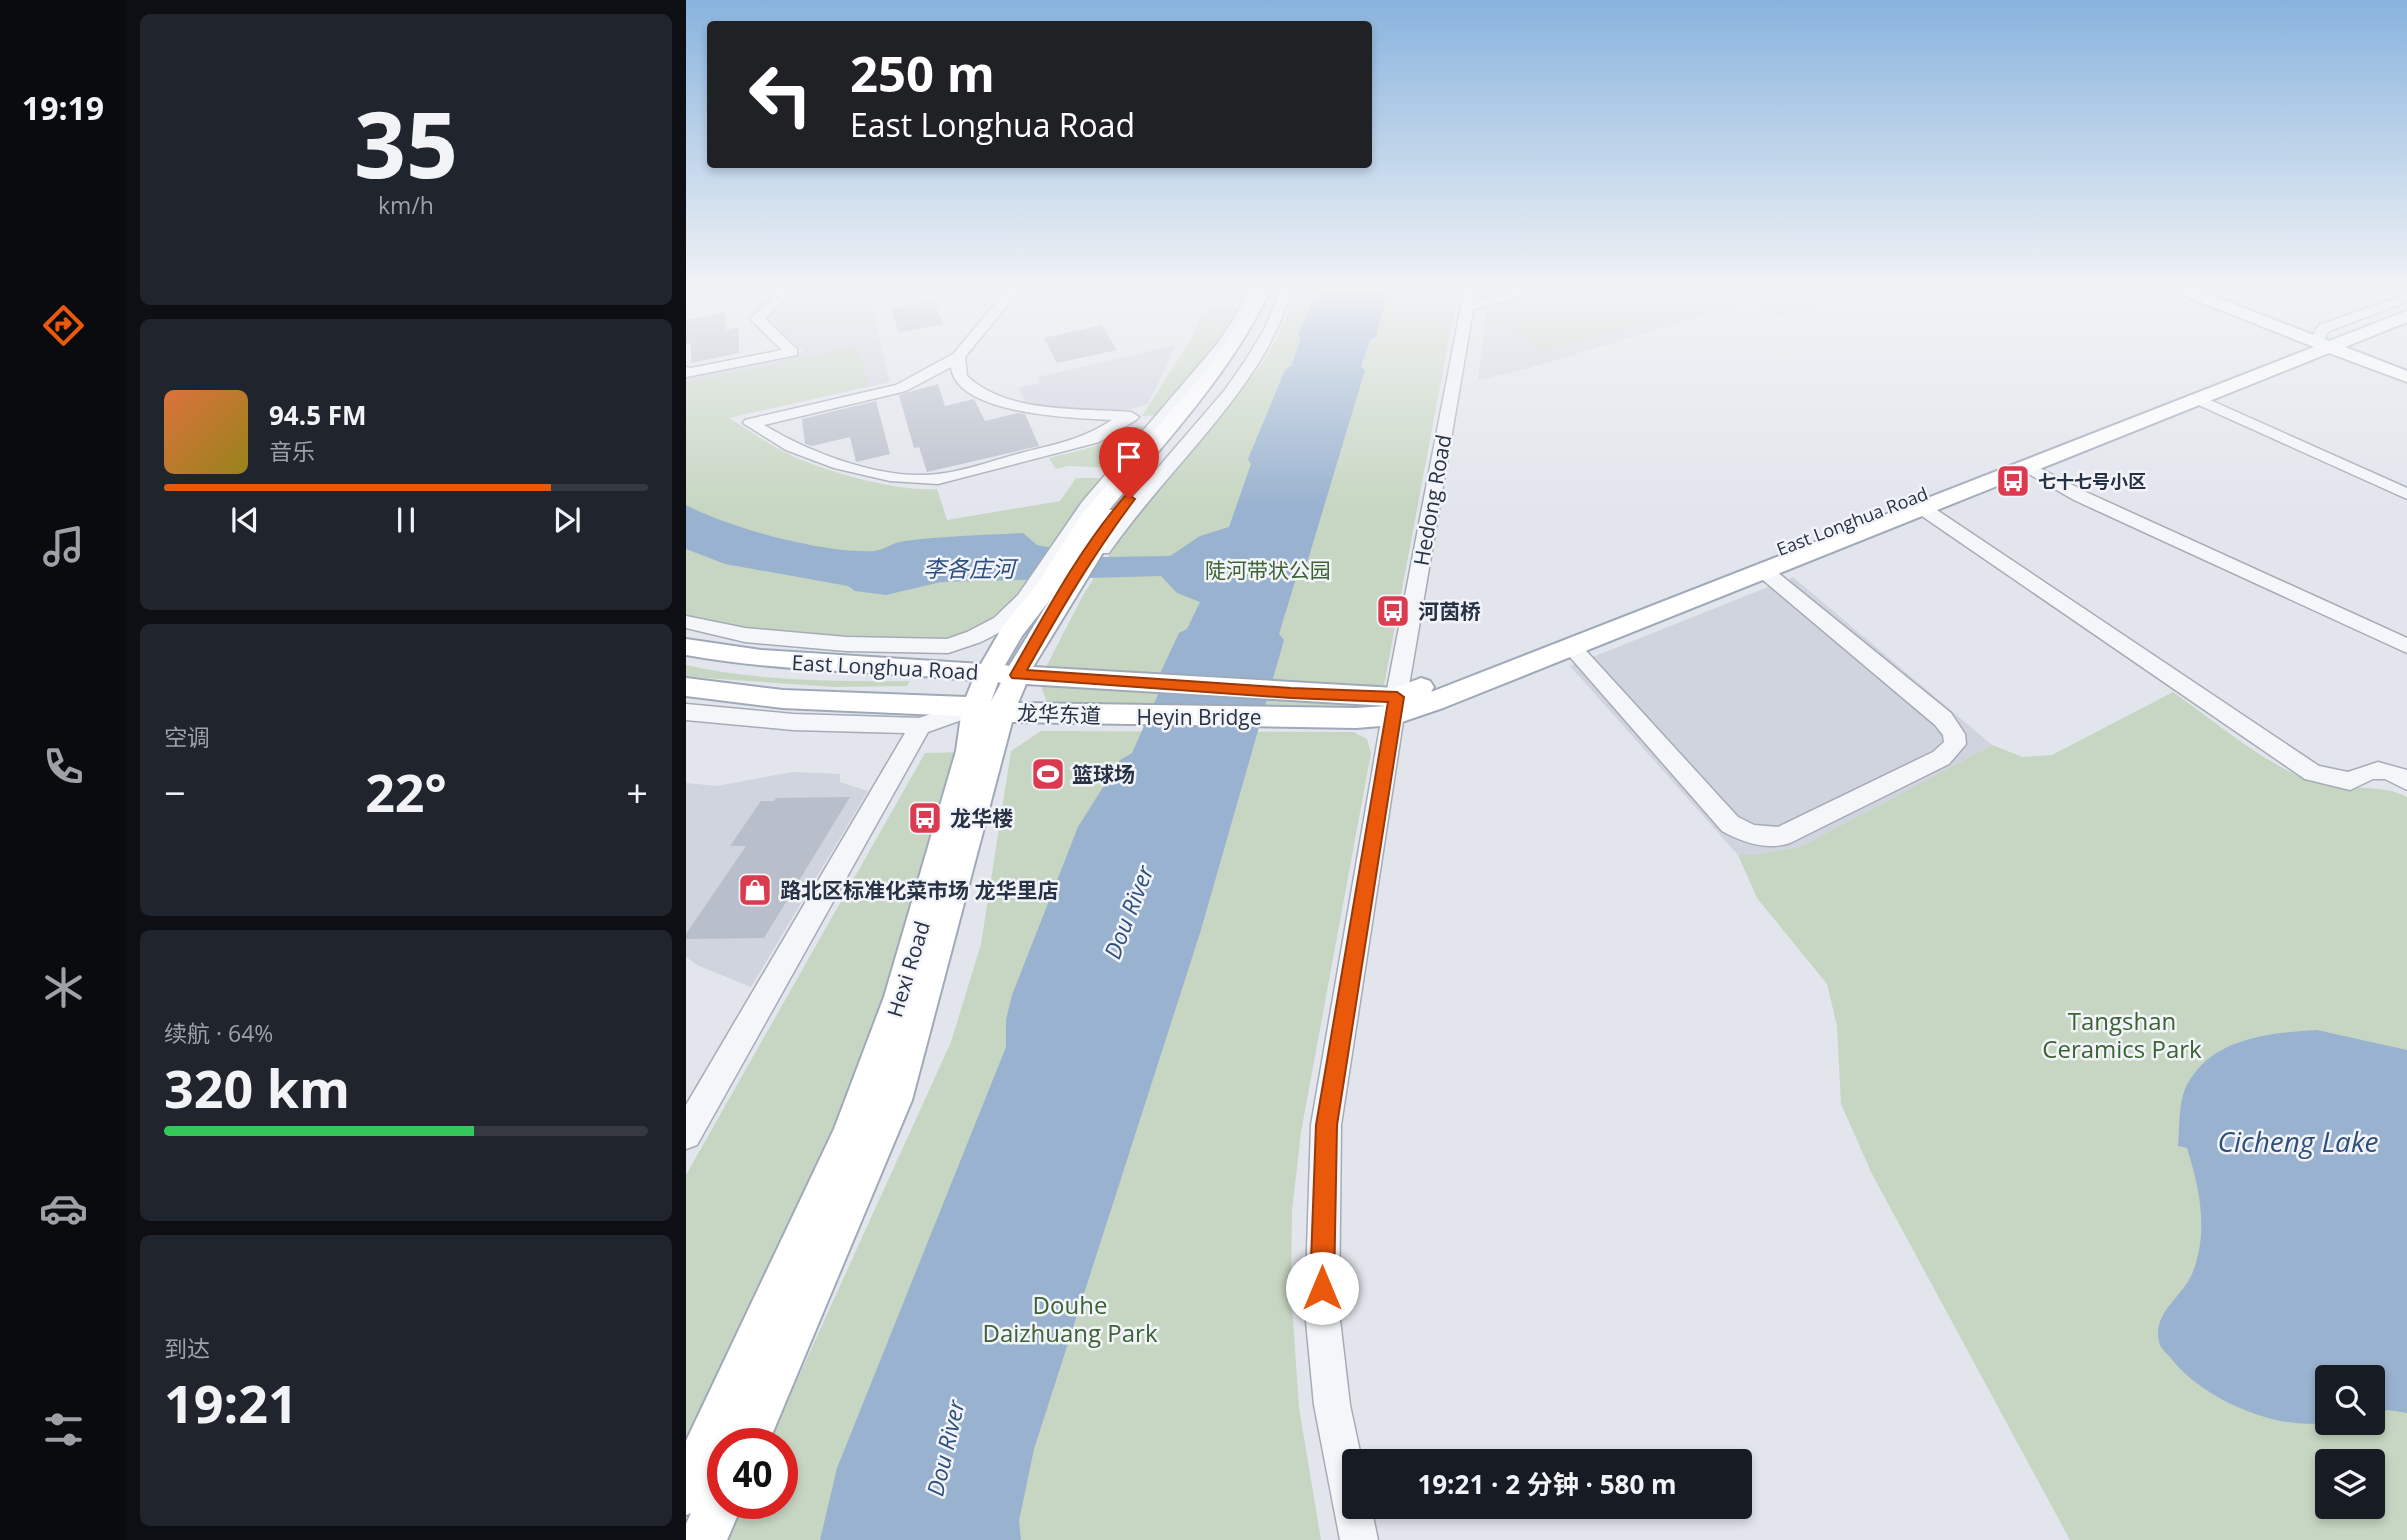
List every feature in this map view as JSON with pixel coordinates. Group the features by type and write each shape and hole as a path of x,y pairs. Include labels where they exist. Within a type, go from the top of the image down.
{"main road":[{"name":"Hexi Road","path":"686,1492 859,1112 901,997 970,751 989,709 1017,675 1053,593 1086,540 1221,363"},
{"name":"Hexi Road","path":"1086,540 1112,519 1243,363"},
{"name":"East Longhua Road","path":"1395,706 2277,363"},
{"name":"East Longhua Road","path":"1395,706 1572,648 2199,400 2283,363"},
{"path":"2370,363 2407,377"},
{"name":"Hexi Road","path":"752,1428 894,1100 989,709 988,673 1012,632 1053,593"},
{"name":"East Longhua Road","path":"686,648 727,656 808,663 939,667 1127,683 1287,705"},
{"name":"East Longhua Road","path":"686,687 783,699 989,709"},
{"path":"1287,705 1395,706"},
{"name":"Heyin Bridge","path":"1117,716 1287,705"},
{"name":"龙华东道","path":"989,709 1117,716"},
{"path":"703,1540 712,1519"}],"street":[{"path":"686,371 689,373 739,363"},
{"path":"901,388 947,363"},
{"path":"958,363 958,375 966,384 998,400 1020,406 1162,420"},
{"path":"1049,639 1053,593 1086,540 1088,506 1209,363"},
{"name":"Hedong Road","path":"1359,1540 1332,1405 1322,1311 1326,1125 1395,706 1457,363"},
{"path":"958,375 751,423 776,440 818,456 872,473 918,480 938,479 1093,439 1127,416"},
{"path":"2199,400 2407,494"},
{"path":"2028,467 2080,496 2407,646"},
{"path":"1922,508 2313,772 2350,781 2372,769 2393,772 2407,781"},
{"path":"1572,648 1730,824 1745,833 1763,838 1781,836 1941,758 1955,744 1954,734 1943,719 1764,570"},
{"path":"686,622 744,635 846,644 948,646 974,637 1053,593"},
{"path":"686,712 793,722 920,726 989,709"},
{"path":"686,1134 920,726"}],"shaded area":[{"path":"751,363 885,363 890,382 686,427 686,376"},
{"path":"1099,363 1168,363 1148,404 1119,412 1026,404 1019,388 1041,383 1038,377"},
{"path":"1480,363 1546,363 1529,368 1478,380"},
{"path":"1793,577 1992,745 1800,847 1738,855 1570,666"},
{"path":"792,772 840,774 840,782 868,791 751,987 699,966 686,957 686,783 717,786"}],"green space":[{"path":"780,363 863,363 869,386 729,418 782,451 823,468 883,484 937,489 947,520 1060,501 1076,478 1101,478 995,624 952,641 876,641 737,630 686,617 686,383"},
{"path":"1176,363 1203,363 1159,415 1142,416"},
{"name":"陡河带状公园","path":"1263,363 1445,363 1384,685 1369,700 1349,706 1048,705 1039,681 1083,595 1121,537"},
{"path":"1137,426 1149,427 1114,468 1068,466 1056,469 1049,458 1106,442"},
{"path":"686,665 769,677 826,681 910,681 907,686 835,687 686,677"},
{"name":"Tangshan Ceramics Park","path":"2173,692 2255,751 2290,772 2320,784 2385,790 2407,797 2407,1540 2070,1540 1872,1174 1841,1104 1837,1026 1827,984 1757,898 1738,855 1800,847 1992,745 2023,757 2052,755"},
{"name":"Douhe Daizhuang Park","path":"1041,731 1353,732 1367,739 1371,753 1301,1132 1292,1211 1291,1289 1299,1408 1321,1540 729,1540 736,1519 798,1519 798,1428 775,1428 951,1042 981,944 1011,751"},
{"path":"961,752 852,1106 686,1448 686,1175 925,753"}],"water":[{"path":"1292,363 1362,363 1361,367 1365,370 1307,563 1298,572 1279,634 1284,640 1200,933 1034,1449 1019,1521 1021,1540 820,1540 837,1468 1006,1047 1006,1020 1012,995 1078,827 1120,760 1132,753 1160,690 1156,682 1179,633 1187,629 1200,602 1177,593 1161,576 941,582 886,595 855,591 848,586 725,564 686,549 686,505 704,514 778,538 854,551 874,551 920,539 1023,533 1037,545 1103,557 1170,556 1200,536 1229,527 1251,464 1248,459 1285,370"},
{"name":"Cicheng Lake","path":"2317,1030 2407,1050 2407,1413 2385,1411 2385,1365 2315,1365 2315,1423 2286,1422 2264,1417 2241,1409 2200,1386 2183,1372 2161,1347 2159,1324 2192,1274 2200,1243 2201,1211 2196,1179 2187,1148 2178,1146 2181,1105 2185,1090 2199,1068 2228,1047 2245,1040"}],"building":[{"path":"938,384 945,406 974,399 985,421 1018,413 1025,414 1039,446 927,472 919,447 914,448 899,395"},
{"path":"876,401 890,454 856,462 850,437 812,446 805,444 802,419"},
{"name":"路北区标准化菜市场 龙华里店","path":"850,797 764,938 686,939 686,934 746,846 730,846 761,801 774,801 776,798"}],"place":[{"name":"七十七号小区","path":"2013,481"},
{"name":"河茵桥","path":"1393,611"},
{"name":"篮球场","path":"1048,774"},
{"name":"龙华楼","path":"925,818"},
{"name":"路北区标准化菜市场 龙华里店","path":"755,890"}],"route":[{"path":"1129,499 1112,519 1053,611 1017,675 1291,693 1397,697 1326,1125 1322,1288"}],"water label":[{"name":"李各庄河","path":"969,568"},
{"name":"Dou River","path":"1128,912"},
{"name":"Dou River","path":"945,1448"}]}
